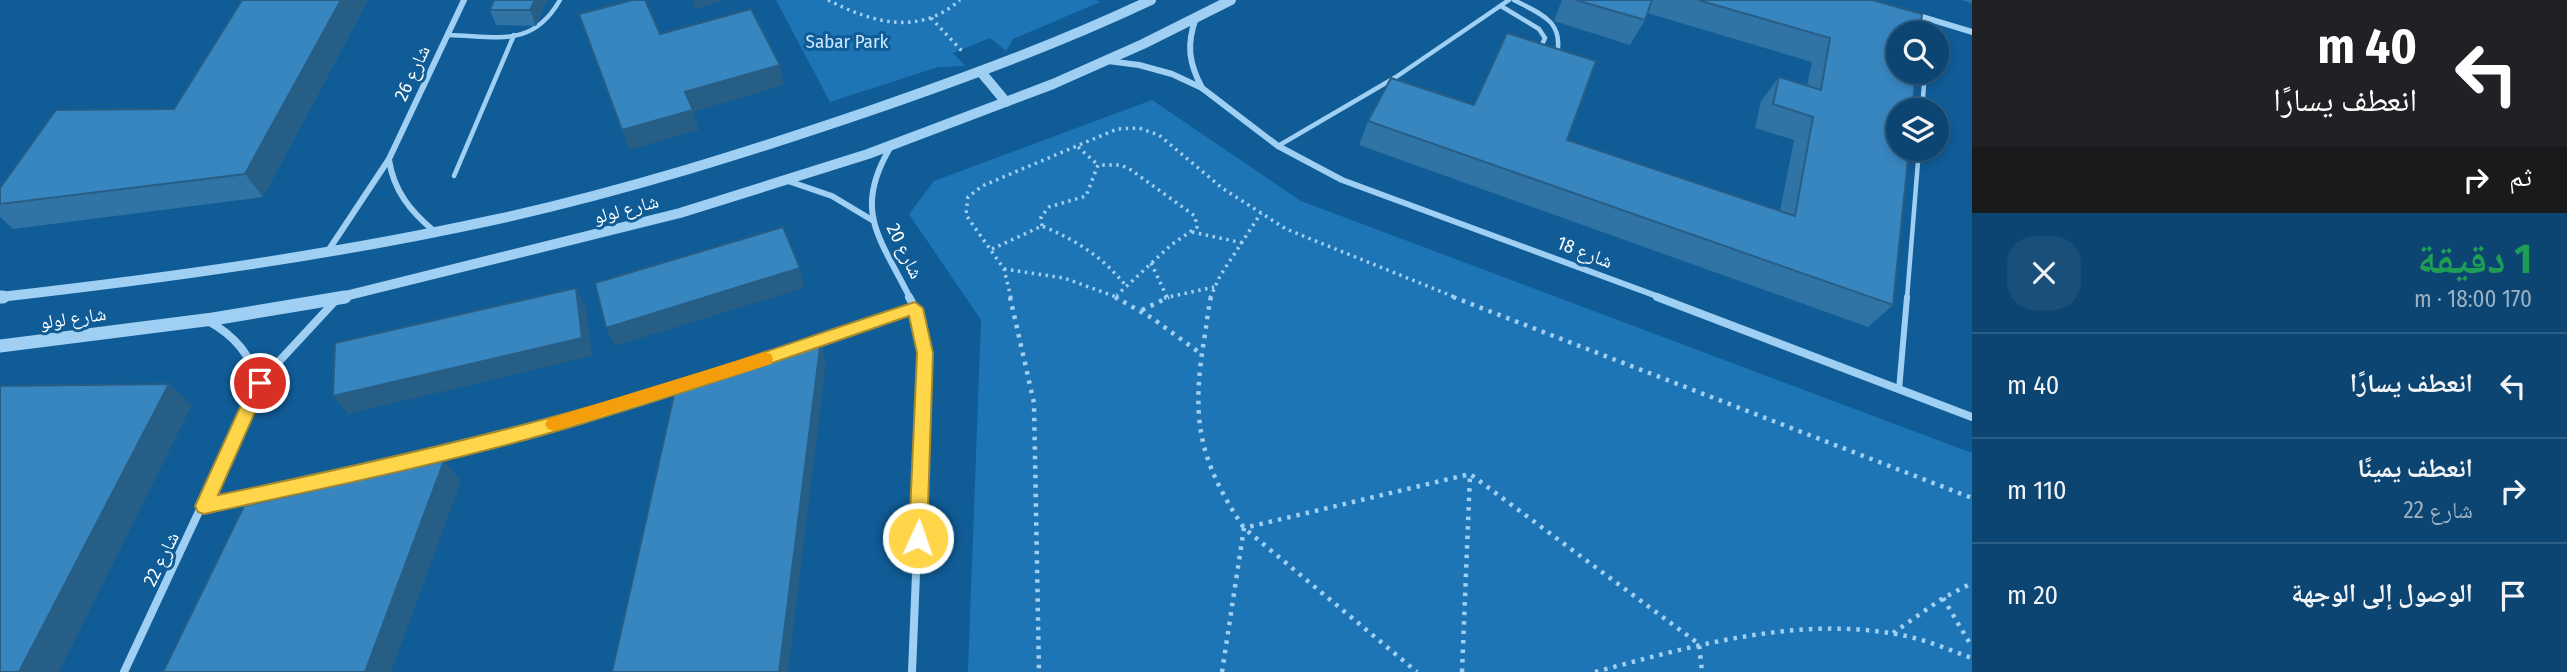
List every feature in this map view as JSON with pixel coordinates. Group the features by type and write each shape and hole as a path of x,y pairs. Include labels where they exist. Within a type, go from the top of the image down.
{"street":[{"name":"شارع 26","path":"328,251 389,159 464,0"},
{"name":"شارع لولو","path":"0,297 145,281 328,251 537,209 674,174 981,72 1151,0"},
{"name":"شارع لولو","path":"0,346 338,298 554,246 788,181 890,148 1006,103 1196,19 1231,0"},
{"path":"1902,11 1972,32"},
{"name":"شارع 18","path":"1196,19 1187,40 1189,64 1202,88"},
{"name":"شارع 18","path":"1104,60 1139,65 1172,74 1202,88 1278,146 1342,180 1530,248 1972,416"},
{"path":"981,72 1006,103"},
{"name":"شارع 20","path":"890,148 877,170 871,195 872,220 915,308 925,353 926,376 912,672"},
{"path":"389,159 395,188 402,201 434,231"},
{"name":"شارع 20","path":"788,181 819,189 847,202 872,220"},
{"name":"شارع 22","path":"124,672 260,383 284,353 338,298"},
{"path":"204,318 232,333 250,355 260,383"}],"lane":[{"path":"448,35 514,35 532,32 540,27 560,0"},
{"path":"1278,146 1379,89 1466,33 1511,0 1557,28 1561,41 1556,57"},
{"path":"1501,6 1539,29 1545,38 1539,52"},
{"path":"454,176 514,35"},
{"path":"1899,390 1918,161"},
{"path":"800,347 915,308"},
{"path":"204,506 396,465 579,417 684,385"}],"path":[{"path":"828,0 873,20 900,23 931,18 944,13 960,0"},
{"path":"931,18 981,72"},
{"path":"1039,672 1034,403 1004,269 966,215 967,198 982,186 1117,129 1139,128 1159,135 1222,188 1261,213 1325,247 1972,498"},
{"path":"1078,146 1098,165 1121,165 1131,170 1189,211 1198,222 1192,233 1171,245 1117,295"},
{"path":"1042,226 1040,218 1044,210 1052,205 1076,202 1086,196 1092,188 1093,173 1098,165"},
{"path":"1261,213 1214,287 1200,353 1199,437 1207,468 1223,499 1244,528 1417,672"},
{"path":"992,249 1042,226 1092,249 1111,266 1126,286"},
{"path":"1192,233 1243,243"},
{"path":"1151,263 1167,297"},
{"path":"1004,269 1043,272 1081,280 1117,295 1200,353"},
{"path":"1142,310 1167,297 1214,287"},
{"path":"1244,528 1470,474"},
{"path":"1470,474 1699,644 1702,672"},
{"path":"1462,672 1470,474"},
{"path":"1222,672 1244,528"},
{"path":"1893,633 1943,598 1972,583"},
{"path":"1943,598 1972,647"},
{"path":"1595,672 1699,644 1839,629 1893,633 1972,658"}],"green space":[{"name":"Sabar Park","path":"776,0 1100,2 1013,39 1006,51 990,38 953,53 965,66 938,67 830,102"},
{"path":"1152,100 1301,201 1972,453 1972,672 968,672 981,320 909,214 934,181"}],"building":[{"path":"242,0 341,0 245,174 0,204 0,188 56,110 174,109"},
{"path":"494,0 535,0 530,10 490,10"},
{"path":"633,0 645,0 660,34 751,9 780,65 685,92 693,110 622,130 579,14"},
{"path":"1576,0 1652,0 1645,20"},
{"path":"1698,0 1872,0 1922,14 1921,21 1886,21 1886,84 1915,84 1913,98 1886,98 1886,161 1908,161 1893,305 1368,121 1391,78 1474,105 1507,33 1596,61 1567,140 1795,216 1813,117 1773,104 1779,77 1821,90 1830,38"},
{"path":"783,227 800,268 606,328 595,283"},
{"path":"576,288 582,338 333,396 335,343"},
{"path":"821,340 779,672 612,672 676,386"},
{"path":"169,384 19,672 0,672 0,386"},
{"path":"444,461 365,672 163,672 244,506"}],"slow traffic":[{"path":"554,424 765,359"}],"route":[{"path":"260,383 204,506 396,465 579,417 749,365 915,308 925,353 926,376 918,538"}]}
